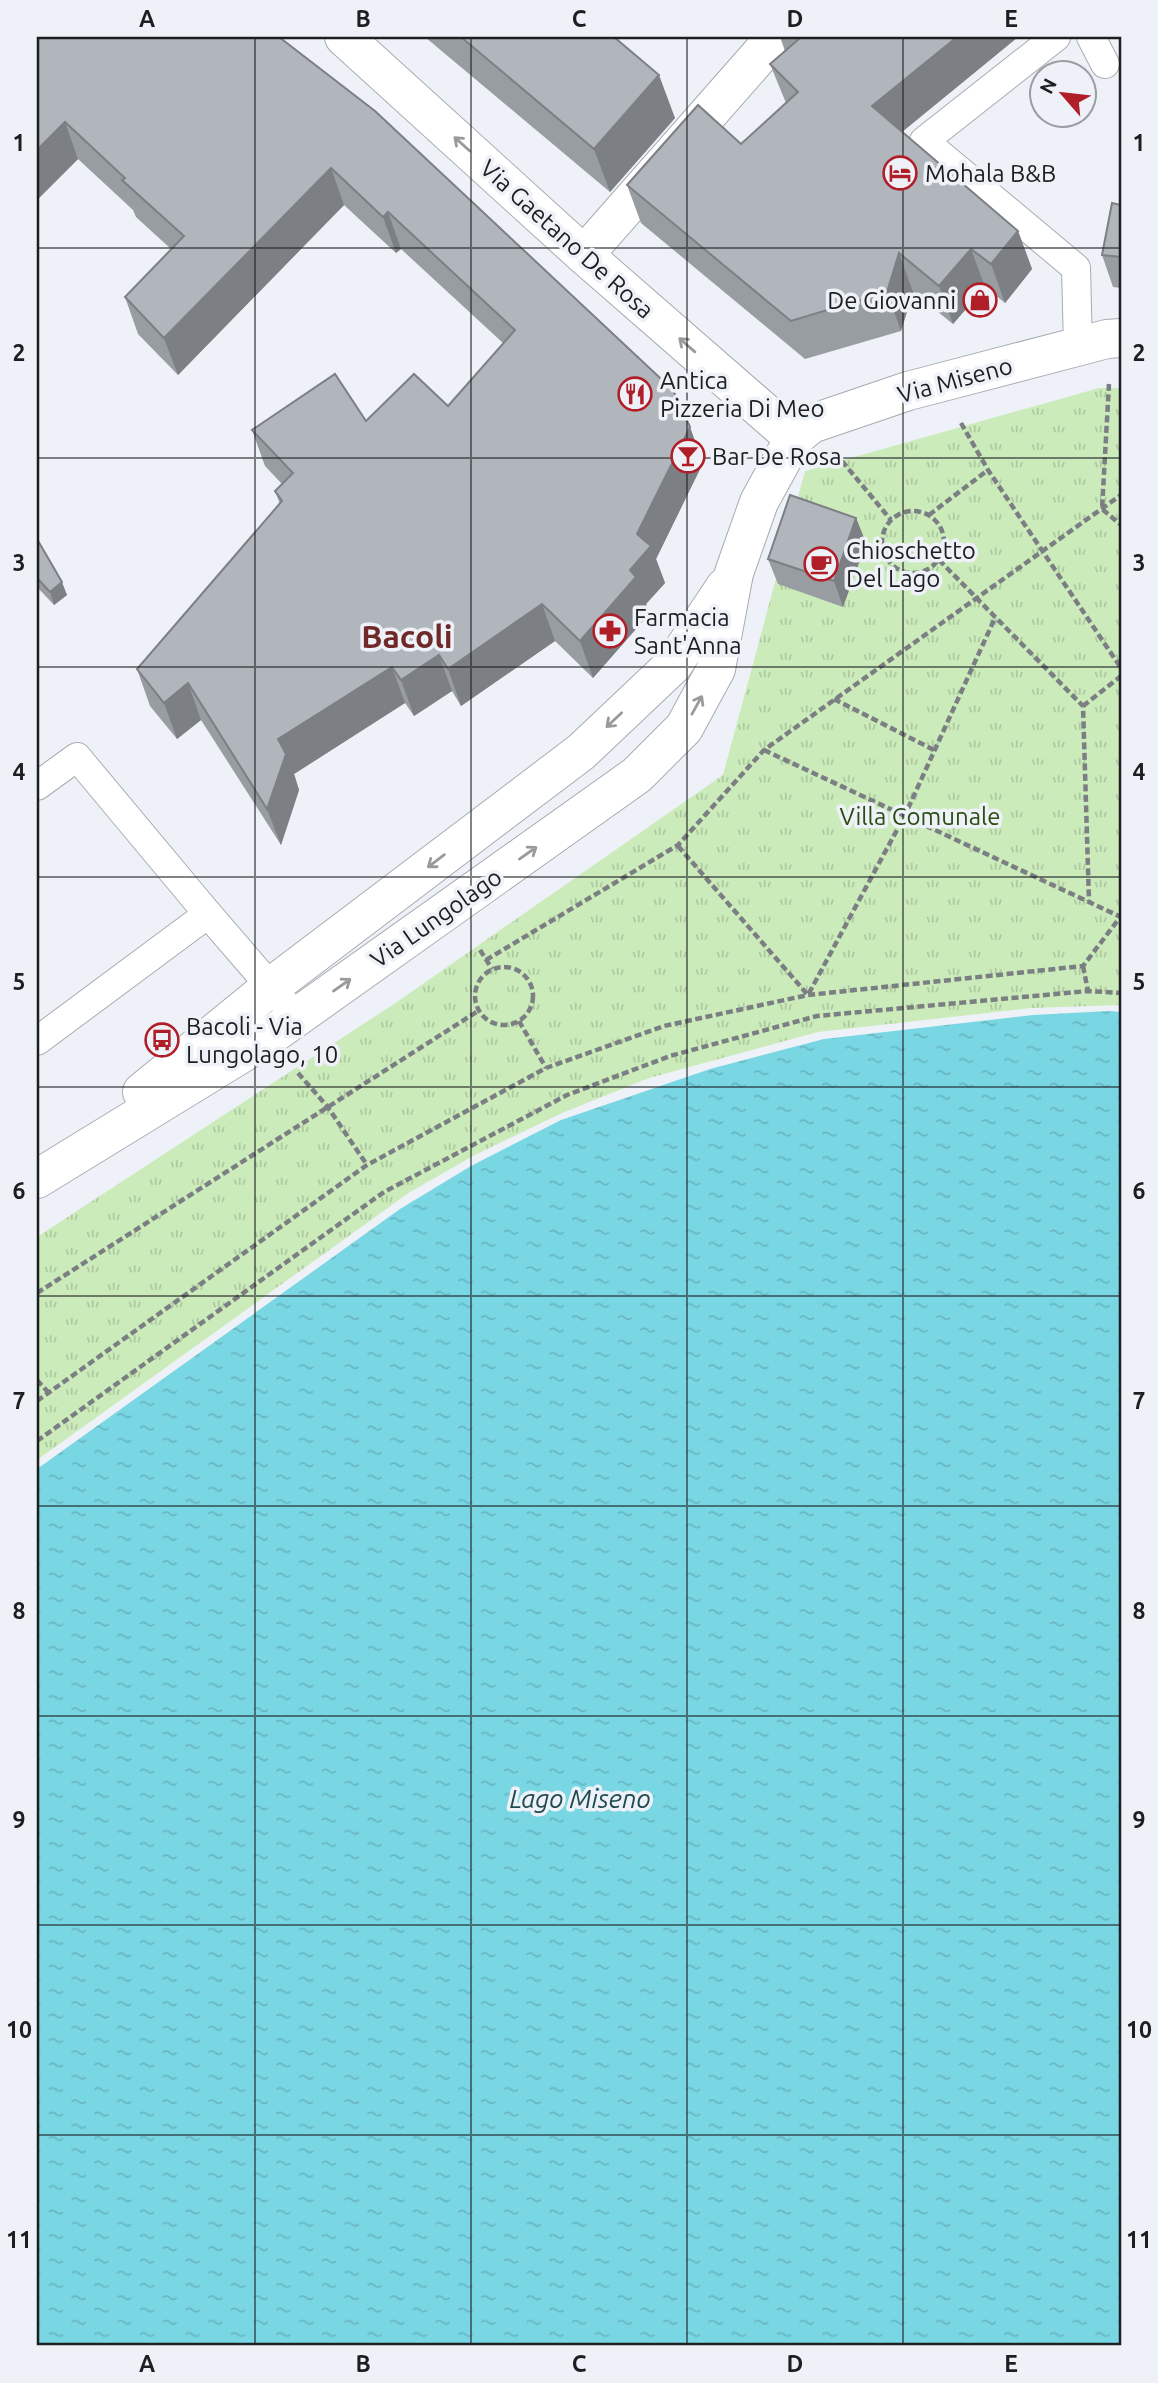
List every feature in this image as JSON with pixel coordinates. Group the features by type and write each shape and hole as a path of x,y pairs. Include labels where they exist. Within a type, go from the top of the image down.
{"main road":[{"name":"Via Gaetano De Rosa","path":"344,37 584,255 802,431"},
{"path":"584,255 765,49 769,37"},
{"name":"Via Miseno","path":"802,431 908,391 1107,339 1115,356"},
{"name":"Via Lungolago","path":"37,1179 270,1036 637,775 684,728 716,669 734,573 759,502 802,431"},
{"name":"Via Lungolago","path":"37,1179 272,986 581,752 673,665 734,573"}],"lane":[{"path":"1056,37 924,141 1076,268 1078,347"},
{"path":"1091,37 1105,64"},
{"path":"37,786 77,757 272,986 295,1018"},
{"path":"37,1041 208,914"}],"path":[{"path":"1102,509 1115,356"},
{"path":"961,421 988,470 1121,668"},
{"path":"802,431 891,520"},
{"path":"929,515 988,470"},
{"path":"486,960 678,845 764,750 1121,495"},
{"path":"1102,509 1121,524"},
{"path":"910,511 929,515 942,531 944,541 939,561 922,572 912,573 893,566 886,558 883,548 885,528 891,520 910,511"},
{"path":"939,561 1083,706 1089,901"},
{"path":"808,995 905,815 995,618"},
{"path":"1083,706 1121,676"},
{"path":"834,699 934,750"},
{"path":"37,1401 367,1165 546,1068 664,1026 808,995 1083,966 1121,916 764,750"},
{"path":"678,845 808,995"},
{"path":"480,950 492,969"},
{"path":"1083,966 1088,991"},
{"path":"511,968 527,978 533,997 531,1007 519,1021 510,1025 492,1023 478,1011 475,992 478,982 492,969 511,968"},
{"path":"37,1441 384,1192 567,1095 670,1056 817,1016 1088,991 1121,993"},
{"path":"37,1293 478,1011"},
{"path":"519,1021 546,1068"},
{"path":"295,1070 327,1106 367,1165"},
{"path":"37,1380 48,1392"}],"green space":[{"name":"Villa Comunale","path":"1099,388 1121,388 1121,1005 1032,1008 818,1032 649,1078 562,1113 473,1156 410,1192 37,1460 37,1237 394,1004 723,775 805,471"}],"water":[{"name":"Lago Miseno","path":"1121,1012 1121,2346 37,2346 37,1469 400,1209 471,1166 561,1120 710,1069 824,1039 1033,1015"}],"building":[{"path":"37,37 279,37 375,111 673,390 690,427 637,534 651,546 630,570 636,577 580,641 542,604 448,669 439,655 401,680 392,667 278,739 286,754 267,809 188,683 164,703 137,669 282,501 275,491 293,473 252,430 335,374 366,421 414,374 448,406 515,330 388,212 383,217 331,168 164,338 125,297 184,236 122,180 125,178 65,122 37,150"},
{"path":"461,37 614,37 659,75 594,149"},
{"path":"797,37 957,37 872,106 1018,231 991,264 971,249 939,286 899,253 887,292 791,321 627,185 698,105 741,144 798,92 770,64 799,39"},
{"path":"1112,203 1121,205 1121,257 1102,255"},
{"path":"790,495 856,518 834,581 768,559"},
{"path":"37,539 62,582 50,592 37,578"}],"place":[{"name":"Mohala B&B","path":"900,173"},
{"name":"De Giovanni","path":"980,300"},
{"name":"Antica Pizzeria Di Meo","path":"635,394"},
{"name":"Bar De Rosa","path":"688,456"},
{"name":"Chioschetto Del Lago","path":"821,564"},
{"name":"Farmacia Sant'Anna","path":"610,631"},
{"name":"Bacoli - Via Lungolago, 10","path":"162,1040"}],"district":[{"name":"Bacoli","path":"407,636"}]}
